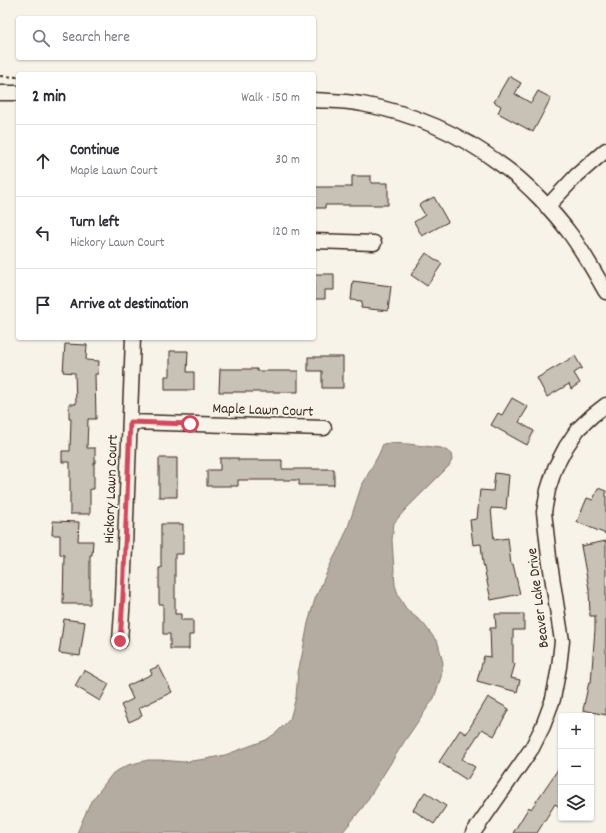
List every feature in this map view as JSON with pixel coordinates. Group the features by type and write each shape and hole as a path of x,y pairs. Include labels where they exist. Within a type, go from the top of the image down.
{"street":[{"path":"0,93 16,93"},
{"path":"316,100 362,104 385,109 425,121 475,146 504,166 527,186 547,207 571,235 606,292"},
{"path":"547,207 576,176 606,150"},
{"path":"316,241 374,243"},
{"name":"Hickory Lawn Court","path":"120,641 133,340"},
{"name":"Beaver Lake Drive","path":"473,833 532,748 543,726 552,699 559,667 562,641 549,557 544,512 548,490 555,468 578,429 606,405"},
{"name":"Maple Lawn Court","path":"130,422 324,428"}],"path":[{"path":"0,76 16,77"}],"shaded area":[{"path":"389,443 441,448 451,453 452,460 449,466 394,523 392,540 395,585 399,597 407,610 423,623 438,643 443,663 441,677 434,698 363,807 342,833 77,833 90,803 113,773 128,765 148,760 184,762 225,755 266,740 276,733 290,719 296,697 298,672 308,623 315,599 348,527 361,487 383,444"}],"building":[{"path":"509,76 521,83 515,94 531,103 538,91 551,98 533,132 498,113 501,106 494,102"},
{"path":"352,176 371,176 371,183 388,183 388,205 325,205 325,208 316,208 316,187 352,187"},
{"path":"434,197 448,222 422,236 414,222 425,215 419,205"},
{"path":"426,253 442,264 427,286 411,275"},
{"path":"316,274 334,274 334,290 325,290 325,299 316,299"},
{"path":"353,281 391,286 388,311 361,308 362,301 351,300"},
{"path":"65,344 87,345 86,360 99,361 98,374 95,374 96,419 88,419 87,448 95,448 94,489 90,489 90,514 70,514 70,462 62,462 62,451 70,451 71,419 69,419 69,404 76,404 75,373 63,372"},
{"path":"170,351 188,351 187,372 194,372 194,390 165,390 165,376 170,376"},
{"path":"575,356 582,368 574,373 580,383 571,389 569,384 547,397 537,378"},
{"path":"308,357 343,357 343,388 322,388 322,371 308,371"},
{"path":"220,369 298,371 298,392 219,392"},
{"path":"512,398 528,407 519,422 534,431 527,445 491,425 498,413 502,415"},
{"path":"159,458 177,458 177,497 159,497"},
{"path":"220,458 238,458 238,460 282,460 282,469 334,469 334,485 299,485 299,480 238,480 238,486 207,486 207,470 220,470"},
{"path":"495,473 509,475 506,509 491,508 494,540 508,538 511,565 513,564 520,594 491,600 483,563 481,544 473,545 470,520 477,519 480,490 493,491"},
{"path":"598,488 606,491 606,534 577,522 587,498 593,500"},
{"path":"53,521 79,522 78,541 93,541 92,555 90,555 90,604 63,604 64,555 60,554 60,535 52,535"},
{"path":"161,524 183,524 183,554 175,554 175,614 181,614 181,620 193,620 193,635 189,635 189,649 170,649 170,634 163,634 163,604 159,604"},
{"path":"606,541 606,715 583,710 589,682 591,683 595,616 590,616 589,589 581,546"},
{"path":"495,614 524,614 524,630 513,630 513,663 515,664 511,678 520,680 517,692 477,681 484,656 491,657 490,628 496,628"},
{"path":"64,619 85,622 80,656 59,653"},
{"path":"159,666 172,692 139,708 142,716 129,722 121,705 133,699 127,686 152,674 150,670"},
{"path":"84,670 109,684 100,701 75,686"},
{"path":"488,697 509,709 494,736 482,729 462,759 475,767 467,780 439,762 460,730 466,734"},
{"path":"558,769 558,806 555,804 537,833 513,833 529,807 531,809"},
{"path":"425,792 446,806 434,824 413,810"}],"route":[{"path":"120,641 130,422 190,424"}]}
